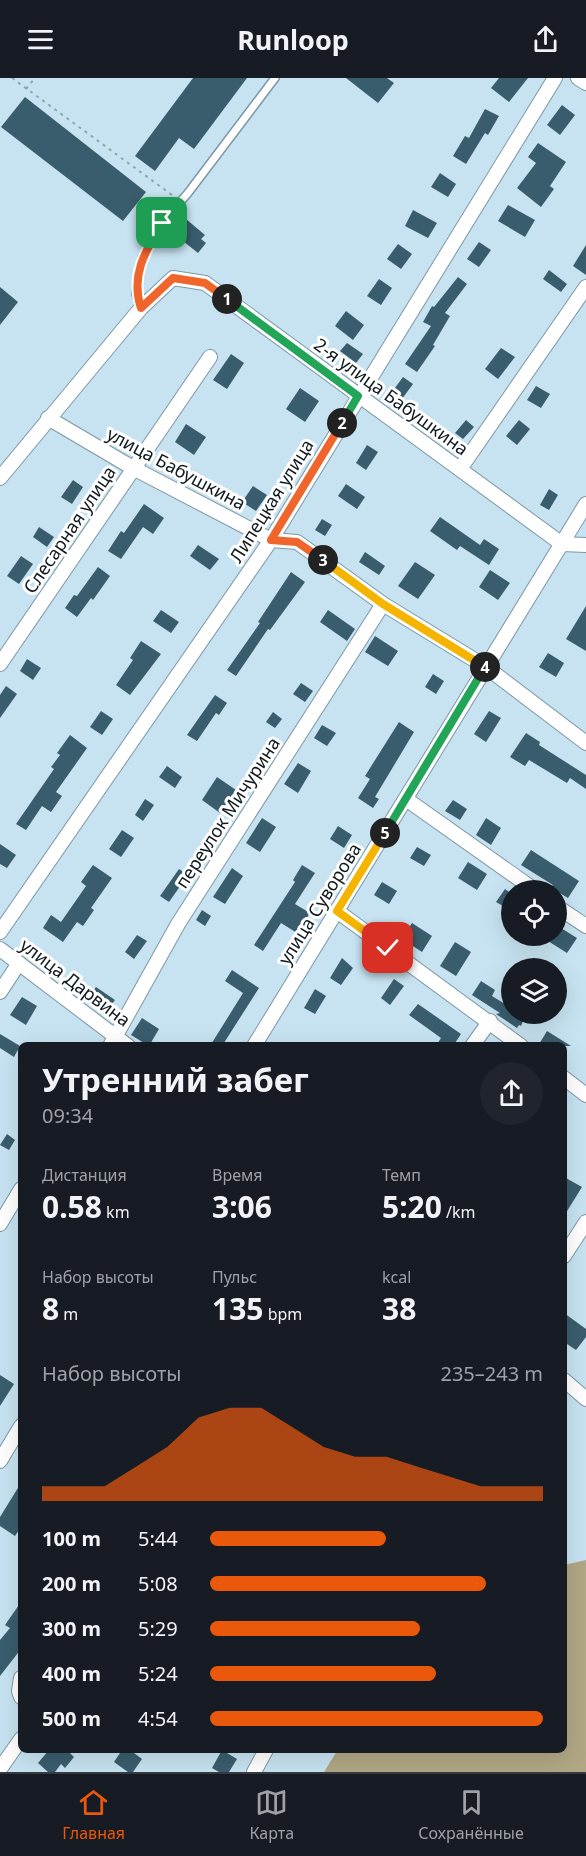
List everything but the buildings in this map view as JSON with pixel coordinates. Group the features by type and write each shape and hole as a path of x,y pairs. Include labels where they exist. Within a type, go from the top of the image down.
{"street":[{"name":"Липецкая улица","path":"0,932 271,540 555,78"},
{"path":"578,78 586,83"},
{"name":"2-я улица Бабушкина","path":"141,308 173,278 205,283 562,544"},
{"path":"460,469 586,287"},
{"path":"0,478 141,308"},
{"name":"Слесарная улица","path":"0,664 210,357"},
{"name":"улица Бабушкина","path":"48,418 134,468 271,540 297,542 383,604 486,667 586,743"},
{"name":"улица Суворова","path":"256,1042 586,504"},
{"path":"562,544 586,545"},
{"name":"переулок Мичурина","path":"112,1041 178,924 383,604"},
{"path":"406,799 520,880"},
{"path":"337,911 516,1042"},
{"path":"567,913 586,926"},
{"name":"улица Дарвина","path":"0,949 112,1041"},
{"path":"0,992 19,963"},
{"path":"475,1042 490,1021"},
{"path":"567,1080 586,1095"},
{"path":"0,1224 18,1195"},
{"path":"567,1251 586,1222"},
{"path":"567,1382 586,1398"},
{"path":"0,1459 18,1431"},
{"path":"0,1769 18,1743"},
{"path":"254,1772 264,1753"}],"lane":[{"path":"141,308 136,294 142,258 162,223 275,78"}],"path":[{"path":"12,78 180,201"},
{"path":"26,89 35,78"}],"shaded area":[{"path":"586,1560 586,1772 324,1772 336,1753 567,1753 567,1564"}],"route":[{"path":"162,223 142,258 136,294 141,308 173,278 205,283 358,396 271,540 297,542 383,604 486,667 337,911 388,948"}]}
